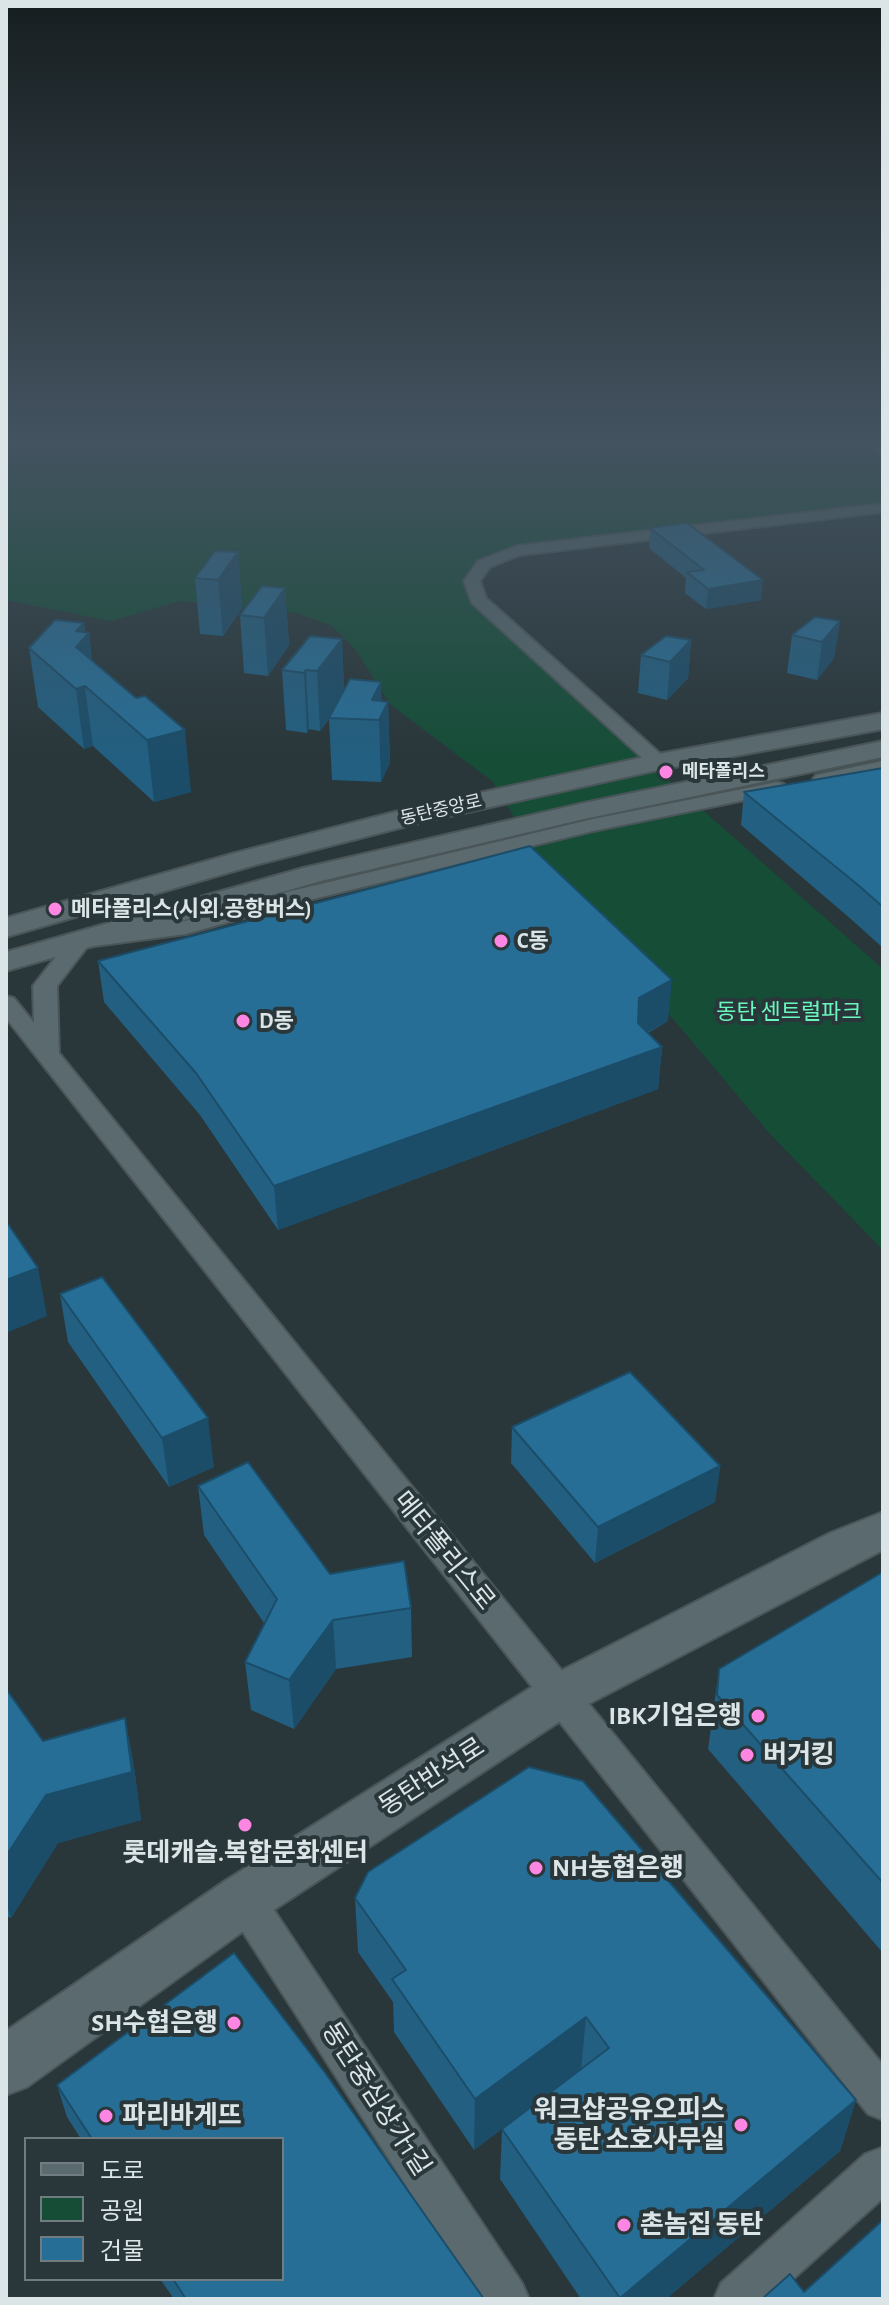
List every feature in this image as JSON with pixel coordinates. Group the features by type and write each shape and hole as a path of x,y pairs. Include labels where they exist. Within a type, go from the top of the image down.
{"street":[{"path":"557,546 517,551 484,564 472,581 478,600 658,762"},
{"name":"동탄중앙로","path":"6,928 245,859 377,825 658,762 883,721"},
{"name":"동탄중앙로","path":"6,962 329,870 584,811 883,749"},
{"name":"동탄중앙로","path":"80,941 186,927 295,897 593,825 883,767"},
{"path":"47,1055 45,986 80,941"},
{"name":"메타폴리스로","path":"6,1003 883,2099"},
{"name":"동탄반석로","path":"6,2066 244,1899 560,1695 846,1546 883,1530"},
{"name":"동탄중심상가1길","path":"244,1899 506,2299"},
{"path":"737,2299 881,2170"}],"green space":[{"name":"동탄 센트럴파크","path":"6,546 563,546 517,551 484,564 472,581 478,601 638,753 883,969 883,1250 770,1134 544,866 492,781 391,705 355,649 332,626 297,613 180,601 111,621 6,600"}],"building":[{"path":"673,546 717,546 763,580 708,589 687,572 704,570"},
{"path":"215,551 238,552 218,580 195,578"},
{"path":"262,586 285,588 264,618 240,615"},
{"path":"815,617 840,621 822,642 792,635"},
{"path":"55,620 84,623 76,631 89,633 76,647 136,698 145,696 185,730 147,740 85,686 76,689 29,648"},
{"path":"310,636 342,639 317,671 282,670"},
{"path":"666,636 691,640 670,662 641,655"},
{"path":"350,679 381,682 372,700 388,702 379,720 329,718"},
{"path":"883,768 883,907 744,792"},
{"path":"530,846 672,980 639,998 638,1023 662,1047 274,1186 196,1073 98,961"},
{"path":"6,1221 38,1268 6,1280"},
{"path":"102,1277 208,1418 162,1438 60,1294"},
{"path":"630,1372 720,1466 598,1527 512,1427"},
{"path":"248,1462 330,1574 404,1561 411,1608 333,1620 289,1680 245,1662 277,1599 198,1486"},
{"path":"883,1572 883,1883 717,1695 719,1669"},
{"path":"6,1689 43,1741 125,1718 132,1772 46,1795 6,1856"},
{"path":"529,1767 583,1781 856,2100 620,2298 502,2129 609,2048 586,2017 475,2099 392,1979 406,1970 355,1898 368,1872"},
{"path":"234,1953 326,2074 484,2299 186,2299 174,2281 284,2281 284,2137 91,2137 57,2085"},
{"path":"883,2220 883,2299 762,2299 790,2274 804,2292"}],"place":[{"name":"메타폴리스","path":"666,772"},
{"name":"메타폴리스(시외.공항버스)","path":"55,909"},
{"name":"C동","path":"501,941"},
{"name":"D동","path":"243,1021"},
{"name":"IBK기업은행","path":"758,1716"},
{"name":"버거킹","path":"747,1755"},
{"name":"롯데캐슬.복합문화센터","path":"245,1825"},
{"name":"NH농협은행","path":"536,1868"},
{"name":"SH수협은행","path":"234,2023"},
{"name":"파리바게뜨","path":"106,2116"},
{"name":"워크샵공유오피스 동탄 소호사무실","path":"741,2125"},
{"name":"촌놈집 동탄","path":"624,2225"}]}
